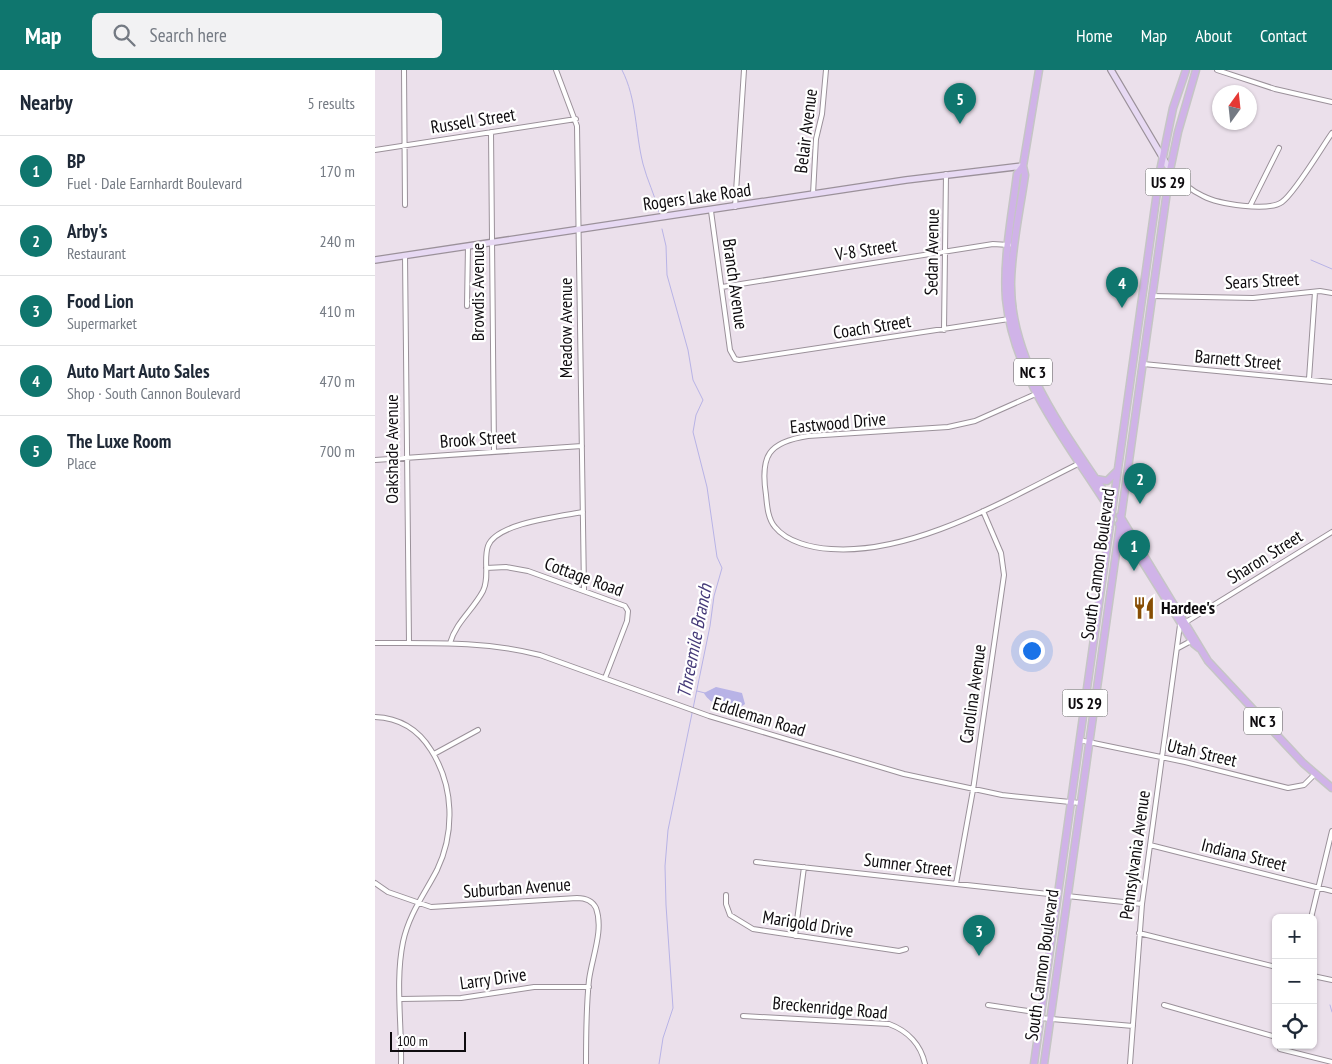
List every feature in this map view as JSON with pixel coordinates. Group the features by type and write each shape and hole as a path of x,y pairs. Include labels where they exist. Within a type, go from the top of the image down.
{"main road":[{"name":"NC 3","path":"1039,70 1023,166 1025,175 1012,245 1011,318 1039,392 1080,463 1112,508 1120,516 1183,623 1191,641 1199,648"},
{"path":"1111,70 1163,155 1170,170"},
{"name":"South Cannon Boulevard","path":"1034,1064 1163,155 1173,108 1186,70"},
{"name":"South Cannon Boulevard","path":"1044,1064 1170,170 1177,132 1196,70"},
{"name":"Rogers Lake Road","path":"375,260 711,211 946,174 1023,166"},
{"name":"US 29","path":"1137,328 1139,356 1143,364"},
{"name":"NC 3","path":"1039,392 1095,478 1119,524 1199,648 1221,676 1315,774 1332,788"},
{"path":"1095,478 1107,481 1117,470"}],"street":[{"path":"404,70 405,205"},
{"name":"Meadow Avenue","path":"556,70 576,119 584,590"},
{"path":"735,207 744,70"},
{"name":"Belair Avenue","path":"813,195 816,139 823,114 826,70"},
{"path":"1217,70 1275,89 1332,102"},
{"name":"Russell Street","path":"375,150 576,119"},
{"name":"Browdis Avenue","path":"491,132 494,452"},
{"path":"1170,170 1178,179 1203,197 1224,203 1250,206 1273,205 1286,198 1332,132"},
{"path":"1250,206 1279,148"},
{"name":"Sedan Avenue","path":"945,330 946,174"},
{"name":"Branch Avenue","path":"711,211 730,350 735,359"},
{"name":"V-8 Street","path":"722,287 993,244 1012,245"},
{"path":"467,306 468,246"},
{"name":"Oakshade Avenue","path":"405,255 409,643"},
{"path":"1315,292 1332,293"},
{"name":"Sears Street","path":"1152,296 1253,298 1315,292 1309,379"},
{"name":"Coach Street","path":"735,359 746,360 945,330 1011,318"},
{"name":"Barnett Street","path":"1143,364 1332,382"},
{"name":"Eastwood Drive","path":"1039,392 975,420 948,427 791,439 775,447 764,464 767,506 773,524 788,538 810,545 847,550 893,542 934,531 983,511 1080,463"},
{"name":"Brook Street","path":"375,460 582,446"},
{"name":"Carolina Avenue","path":"955,884 973,790 1004,575 1001,552 983,511"},
{"path":"450,643 457,627 483,591 488,546 497,534 544,520 583,512"},
{"name":"Sharon Street","path":"1183,623 1332,532"},
{"name":"Cottage Road","path":"487,568 506,567 529,571 619,602 628,611 627,621 605,678"},
{"name":"Pennsylvania Avenue","path":"1130,1064 1142,904 1154,828 1177,650 1183,623"},
{"path":"1177,650 1183,644 1191,641"},
{"name":"Eddleman Road","path":"375,644 450,643 511,648 605,678 709,716 904,774 973,790 1080,804"},
{"path":"375,717 398,721 415,730 425,740 434,754 448,790 449,828 442,858 417,903 403,943 401,1064"},
{"path":"434,754 478,730"},
{"name":"Utah Street","path":"1079,740 1288,788 1304,785 1315,774"},
{"path":"1312,914 1332,831"},
{"name":"Indiana Street","path":"1150,845 1332,891"},
{"name":"Sumner Street","path":"756,862 1058,895"},
{"path":"795,936 804,867"},
{"name":"Suburban Avenue","path":"375,883 388,892 437,908 577,898 587,899 595,906 598,928 589,987 586,1064"},
{"name":"Marigold Drive","path":"726,895 726,904 730,915 753,929 899,952 906,948"},
{"path":"1067,896 1142,904"},
{"path":"1139,933 1272,965"},
{"path":"1317,977 1332,980"},
{"name":"Larry Drive","path":"401,999 461,998 534,987 589,987"},
{"path":"989,1005 1035,1012 1040,1018 1133,1026"},
{"path":"1164,1005 1272,1037"},
{"name":"Breckenridge Road","path":"743,1016 889,1024 906,1033 915,1042 925,1064"},
{"path":"1284,1049 1332,1062"}],"shaded area":[{"path":"716,687 742,693 745,704 741,707 729,708 711,701 704,693"}],"waterway":[{"name":"Threemile Branch","path":"622,70 633,104 643,164 659,212"},
{"name":"Threemile Branch","path":"659,1064 663,1038 673,1008 666,905 665,866 668,830 710,626 714,596 722,568 717,557 707,487 693,432 696,415 703,400 693,380 688,350 667,275 666,246 662,229"},
{"path":"1311,260 1332,269"},
{"path":"697,691 705,693"},
{"path":"1330,1005 1332,1012"}],"place":[{"name":"The Luxe Room","path":"960,124"},
{"name":"Auto Mart Auto Sales","path":"1122,308"},
{"name":"Arby's","path":"1140,504"},
{"name":"BP","path":"1134,571"},
{"name":"Hardee's","path":"1144,608"},
{"name":"Food Lion","path":"979,956"}]}
